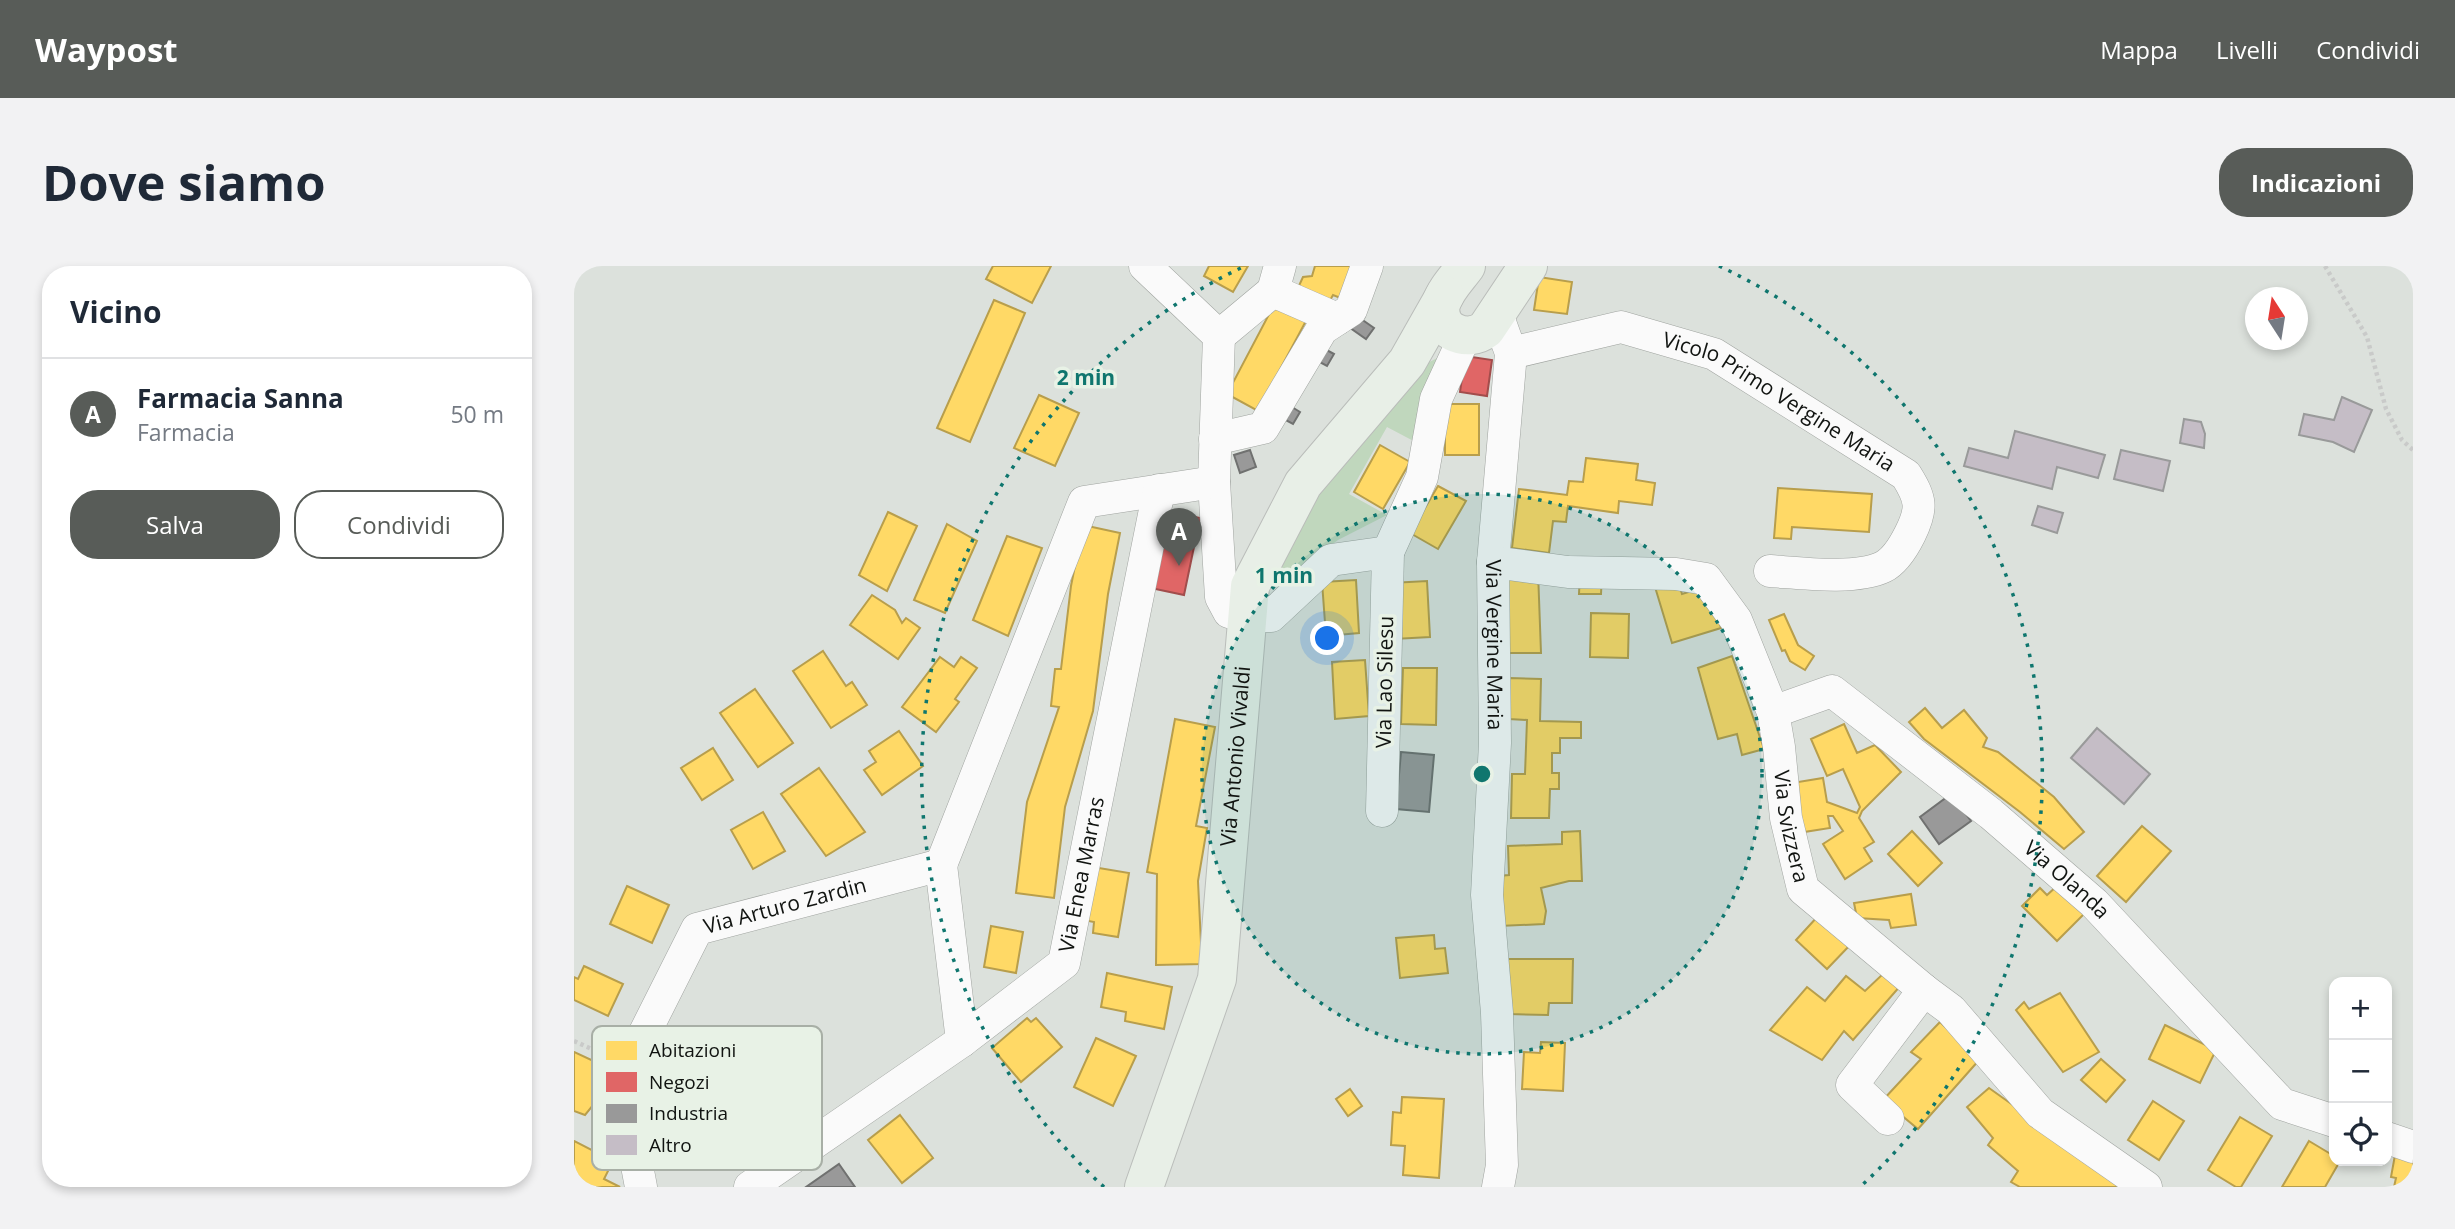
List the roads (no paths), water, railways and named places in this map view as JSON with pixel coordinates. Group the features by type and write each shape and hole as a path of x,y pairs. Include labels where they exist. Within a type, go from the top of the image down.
{"main road":[{"name":"Via Antonio Vivaldi","path":"1407,362 1462,336 1482,333 1491,325 1528,266"},
{"name":"Via Antonio Vivaldi","path":"1144,1187 1217,979 1250,586 1303,484 1407,362 1456,280"},
{"path":"1456,280 1441,309 1443,320 1450,330 1462,336"}],"street":[{"path":"1144,266 1219,336"},
{"path":"1215,439 1264,428 1322,329 1351,310 1367,266"},
{"path":"1337,319 1276,279 1219,336 1213,482 1221,597 1229,612 1248,616 1271,616 1331,560 1388,552"},
{"name":"Via Vergine Maria","path":"1497,314 1511,353 1493,562 1495,743 1487,895 1497,1027 1502,1165 1498,1187"},
{"name":"Vicolo Primo Vergine Maria","path":"1511,353 1621,327 1714,354 1906,474 1918,495 1919,516 1903,547 1884,566 1863,573 1770,571"},
{"name":"Via Lao Silesu","path":"1382,811 1388,552 1422,477 1436,399 1462,336"},
{"path":"962,1041 941,865 1084,502 1213,482"},
{"name":"Via Enea Marras","path":"822,1137 962,1041 1064,963 1160,490"},
{"name":"Via Svizzera","path":"1493,562 1568,572 1676,574 1706,579 1736,620 1773,712 1786,818 1803,890 1951,1010 2040,1113 2146,1187"},
{"name":"Via Olanda","path":"1773,712 1832,691 1992,814 2094,904 2282,1104 2329,1119"},
{"name":"Via Arturo Zardin","path":"648,1026 697,929 941,865"},
{"path":"1888,1119 1852,1086 1924,990"},
{"path":"2392,1140 2413,1147"},
{"name":"Via Enea Marras","path":"750,1187 775,1170"}],"place":[{"name":"Farmacia Sanna","path":"1179,566"}]}
